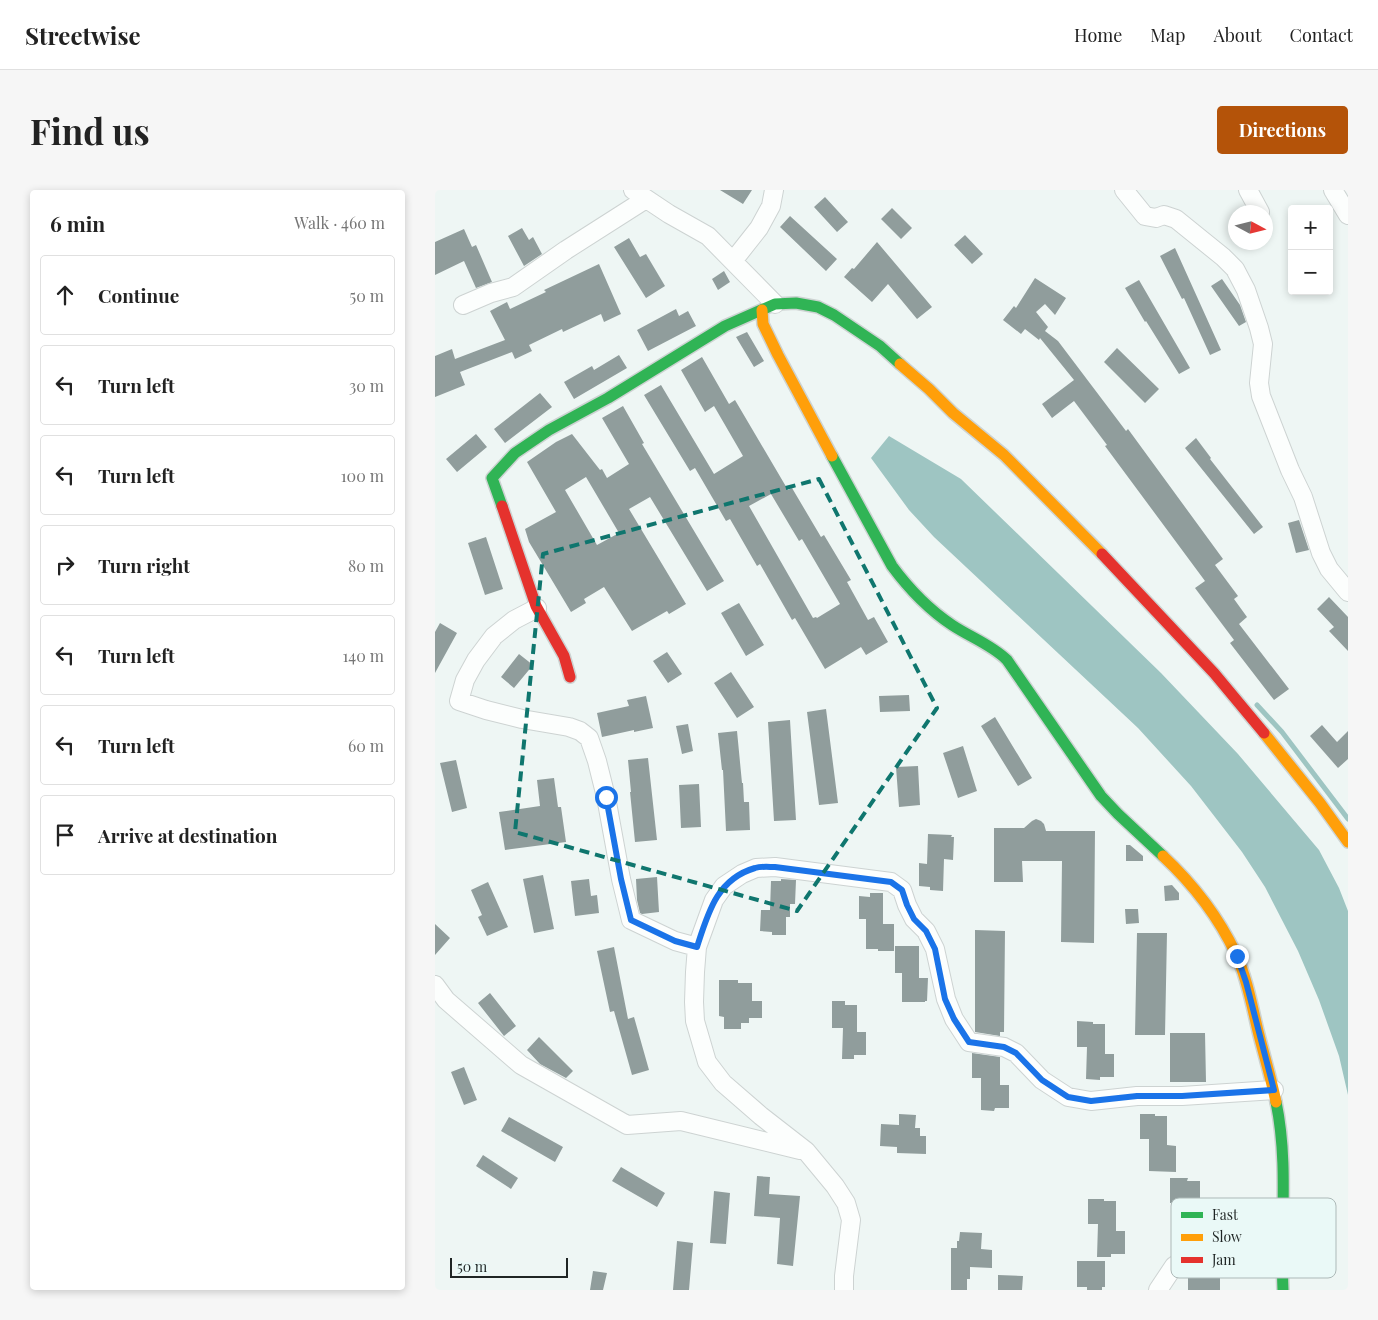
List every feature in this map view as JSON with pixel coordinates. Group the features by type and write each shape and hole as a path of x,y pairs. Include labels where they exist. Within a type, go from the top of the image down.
{"street":[{"path":"733,261 759,228 771,206 774,190"},
{"path":"1124,190 1145,216 1156,218 1164,215 1176,219 1235,269 1246,290 1263,344 1259,383 1261,396 1303,498 1321,553 1329,568 1348,592"},
{"path":"1248,190 1256,205"},
{"path":"1333,190 1348,215"},
{"path":"463,305 491,293 513,287 639,195 708,236 733,261 769,307"},
{"path":"571,677 563,656 537,608 492,478 515,453 549,430 608,398 725,326 769,307 795,303 818,307 834,315 880,346 953,413 1004,455 1072,523 1214,673 1277,748 1348,842"},
{"path":"769,307 763,324 777,355 904,583 932,611 1005,657 1112,810 1167,860 1199,895 1224,931 1237,956 1246,982 1274,1090 1282,1141 1284,1198"},
{"path":"537,608 514,620 494,636 476,660 465,680 459,701 522,719 569,727 581,731 589,738 604,788 621,879 631,920 675,941 697,947"},
{"path":"844,1290 851,1220 846,1202 806,1151 723,1083 707,1062 699,1038 695,1021 694,995 697,947 714,900 725,886 741,874 756,868 775,867 891,882 902,890 914,919 926,931 935,949 945,999 954,1019 969,1042 1004,1047 1016,1053 1042,1080 1068,1097 1091,1101 1137,1096 1182,1096 1274,1090"},
{"path":"435,985 446,1000 521,1065 627,1124 681,1121 806,1151"},
{"path":"1158,1290 1171,1270"}],"highlighted area":[{"path":"819,479 937,708 797,911 515,832 543,554"}],"water":[{"path":"889,436 961,479 1161,673 1238,754 1319,850 1339,888 1348,911 1348,1095 1339,1056 1319,1000 1298,951 1265,887 1242,852 1191,786 1138,728 934,537 909,510 871,458"}],"building":[{"path":"720,190 752,190 743,204"},
{"path":"825,197 848,222 837,232 814,207"},
{"path":"892,208 912,228 901,239 881,219"},
{"path":"790,216 837,259 826,271 780,227"},
{"path":"522,228 529,240 533,237 542,254 524,266 508,236"},
{"path":"464,229 472,247 476,245 492,282 476,288 464,261 435,275 435,242"},
{"path":"965,235 983,254 972,264 954,245"},
{"path":"629,238 640,257 646,254 665,286 646,298 614,247"},
{"path":"877,242 932,307 917,319 888,284 872,302 844,277 852,268 854,269"},
{"path":"1175,248 1221,350 1210,355 1184,298 1182,299 1160,256"},
{"path":"599,264 621,314 604,322 601,314 563,332 562,329 529,345 532,351 515,359 512,352 460,372 465,385 435,397 435,356 452,349 455,359 505,340 490,311 507,302 510,309 546,292 544,290"},
{"path":"724,271 730,282 718,290 712,279"},
{"path":"1035,278 1066,298 1055,315 1045,304 1036,312 1048,327 1045,331 1058,341 1126,431 1128,429 1223,559 1215,565 1238,596 1234,599 1247,617 1239,624 1289,689 1274,700 1230,643 1234,640 1195,588 1205,581 1074,401 1052,418 1042,404 1074,380 1040,338 1039,340 1025,329 1021,334 1003,320 1014,306 1016,308"},
{"path":"1222,279 1240,305 1246,322 1239,326 1211,286"},
{"path":"1139,280 1190,368 1179,374 1125,288"},
{"path":"676,309 679,316 688,311 696,326 648,351 637,330"},
{"path":"747,332 764,361 754,367 736,337"},
{"path":"1117,348 1159,389 1145,403 1104,362"},
{"path":"619,355 627,368 574,399 564,382 592,366 594,370"},
{"path":"702,357 729,404 735,400 788,490 792,488 821,537 824,535 851,580 847,582 868,620 874,617 888,642 866,655 861,647 825,669 795,618 792,620 760,564 757,566 730,519 726,521 695,468 690,471 644,395 661,385 714,474 743,456 714,406 705,412 681,370","holes":["771,494 799,541 802,539 840,604 817,618 813,618 749,506"]},
{"path":"540,393 552,407 505,443 494,429"},
{"path":"623,406 644,443 642,444 724,581 707,591 650,497 629,509 686,604 669,614 667,611 632,631 604,587 584,599 586,603 571,612 529,542 525,529 556,512 527,462 556,442 572,434 600,470 602,469 607,478 629,464 602,418","holes":["586,477 619,533 597,545 565,490"]},
{"path":"476,434 487,447 457,472 446,459"},
{"path":"1196,438 1263,527 1254,534 1185,448"},
{"path":"1299,520 1309,550 1296,553 1288,523"},
{"path":"486,537 503,589 485,595 468,543"},
{"path":"1329,597 1348,617 1348,651 1329,631 1334,627 1317,609"},
{"path":"739,603 764,645 746,656 721,613"},
{"path":"440,623 457,633 435,673 435,632"},
{"path":"667,652 682,674 668,683 653,661"},
{"path":"519,654 533,665 514,688 501,677"},
{"path":"731,672 754,707 737,718 714,683"},
{"path":"909,695 910,711 880,712 879,696"},
{"path":"646,696 653,728 602,737 597,713 629,706 627,700"},
{"path":"826,709 838,803 819,805 807,712"},
{"path":"995,717 1032,778 1018,786 981,726"},
{"path":"790,720 796,820 774,821 768,722"},
{"path":"688,724 693,751 682,754 676,726"},
{"path":"1322,725 1337,742 1348,731 1348,759 1338,768 1310,736"},
{"path":"737,731 744,802 749,802 750,830 726,831 723,770 718,733"},
{"path":"963,746 977,791 958,798 943,753"},
{"path":"648,758 657,840 635,842 628,760"},
{"path":"456,760 467,808 452,812 440,763"},
{"path":"918,766 920,805 899,807 896,767"},
{"path":"554,778 558,807 561,807 566,842 505,850 499,812 540,806 537,780"},
{"path":"699,784 701,827 681,828 679,785"},
{"path":"1036,819 1044,824 1046,831 1095,831 1094,943 1061,942 1062,861 1022,861 1023,882 994,882 994,828 1024,828"},
{"path":"928,834 952,835 951,837 954,837 953,860 944,859 943,891 930,890 930,887 919,886 919,863 927,864"},
{"path":"1126,845 1130,845 1143,856 1143,861 1126,861"},
{"path":"543,875 554,929 534,933 523,879"},
{"path":"657,877 659,912 642,914 640,913 637,900 636,879"},
{"path":"589,879 591,896 597,895 599,913 575,916 571,881"},
{"path":"781,879 796,880 795,904 790,904 790,917 786,917 786,935 772,935 772,932 760,931 761,910 770,910 771,881 781,881"},
{"path":"488,882 508,927 487,936 478,917 482,915 471,890"},
{"path":"1172,885 1179,893 1179,900 1165,901 1164,886"},
{"path":"870,893 883,893 883,924 894,924 894,951 866,949 866,919 859,919 859,896 870,897"},
{"path":"1125,909 1138,909 1139,923 1126,924"},
{"path":"435,924 450,938 435,955"},
{"path":"975,930 1005,931 1004,1032 1000,1032 1000,1036 975,1032"},
{"path":"1137,933 1167,933 1165,1035 1135,1035"},
{"path":"895,946 919,946 919,978 928,978 927,1001 902,1002 902,973 895,973"},
{"path":"614,947 628,1019 634,1017 649,1070 632,1075 614,1011 610,1012 597,951"},
{"path":"719,980 738,980 738,983 752,983 752,1001 762,1001 762,1018 749,1018 749,1023 741,1023 741,1029 724,1029 724,1017 719,1016"},
{"path":"490,993 516,1026 504,1036 478,1003"},
{"path":"832,1001 845,1001 845,1005 857,1005 857,1032 866,1032 866,1055 854,1055 854,1059 842,1059 843,1028 832,1028"},
{"path":"1077,1021 1105,1024 1105,1054 1114,1054 1114,1077 1100,1077 1100,1080 1086,1079 1087,1047 1077,1047"},
{"path":"1170,1033 1205,1033 1206,1082 1170,1082"},
{"path":"539,1037 573,1071 566,1078 540,1064 527,1050"},
{"path":"972,1053 1000,1057 1000,1085 1009,1085 1009,1108 995,1108 994,1111 981,1110 981,1078 972,1078"},
{"path":"464,1067 477,1100 464,1105 451,1072"},
{"path":"899,1114 916,1115 915,1128 920,1128 920,1136 926,1136 926,1154 897,1153 897,1147 880,1146 881,1124 899,1125"},
{"path":"1140,1114 1167,1116 1167,1145 1176,1146 1176,1172 1149,1171 1149,1139 1140,1139"},
{"path":"509,1117 563,1147 555,1162 501,1131"},
{"path":"483,1155 518,1178 511,1189 476,1166"},
{"path":"621,1167 665,1193 657,1207 612,1181"},
{"path":"757,1176 770,1177 769,1194 800,1196 793,1266 777,1264 780,1218 754,1216"},
{"path":"1170,1178 1188,1178 1187,1181 1200,1181 1200,1198 1171,1198 1170,1203"},
{"path":"714,1191 730,1193 726,1244 710,1243"},
{"path":"1088,1199 1116,1201 1116,1231 1125,1231 1125,1254 1097,1257 1098,1224 1088,1224"},
{"path":"960,1232 982,1233 981,1249 992,1250 992,1268 970,1267 970,1279 967,1279 967,1290 951,1290 951,1248 957,1248"},
{"path":"677,1241 693,1243 689,1290 673,1290"},
{"path":"1077,1261 1105,1261 1105,1287 1102,1287 1102,1290 1087,1290 1087,1287 1077,1287"},
{"path":"593,1271 607,1273 603,1290 590,1290"},
{"path":"998,1275 1023,1276 1022,1290 998,1290"},
{"path":"1188,1278 1220,1278 1220,1290 1188,1290"}],"waterway":[{"path":"1257,705 1282,732 1348,819"}],"traffic: fast":[{"path":"502,506 492,478 515,453 549,430 608,398 725,326 775,304 796,303 818,307 834,315 880,346 900,364"},
{"path":"832,456 892,566 905,583 943,619 981,641 1007,660 1101,796 1163,856"},
{"path":"1276,1102 1282,1149 1283,1198"},
{"path":"1282,1278 1283,1290"}],"traffic: slow":[{"path":"762,310 763,324 832,456"},
{"path":"900,364 953,413 1004,455 1102,554"},
{"path":"1264,733 1320,803 1348,842"},
{"path":"1163,856 1204,901 1236,954 1249,992 1276,1102"}],"traffic: jam":[{"path":"502,506 536,606 564,656 570,677"},
{"path":"1102,554 1214,673 1264,733"}],"route":[{"path":"606,797 621,879 631,920 675,941 697,947 714,900 725,886 741,874 756,868 775,867 891,882 902,890 914,919 926,931 935,949 945,999 954,1019 969,1042 1004,1047 1016,1053 1042,1080 1068,1097 1091,1101 1137,1096 1182,1096 1274,1090 1246,982 1237,956"}]}
